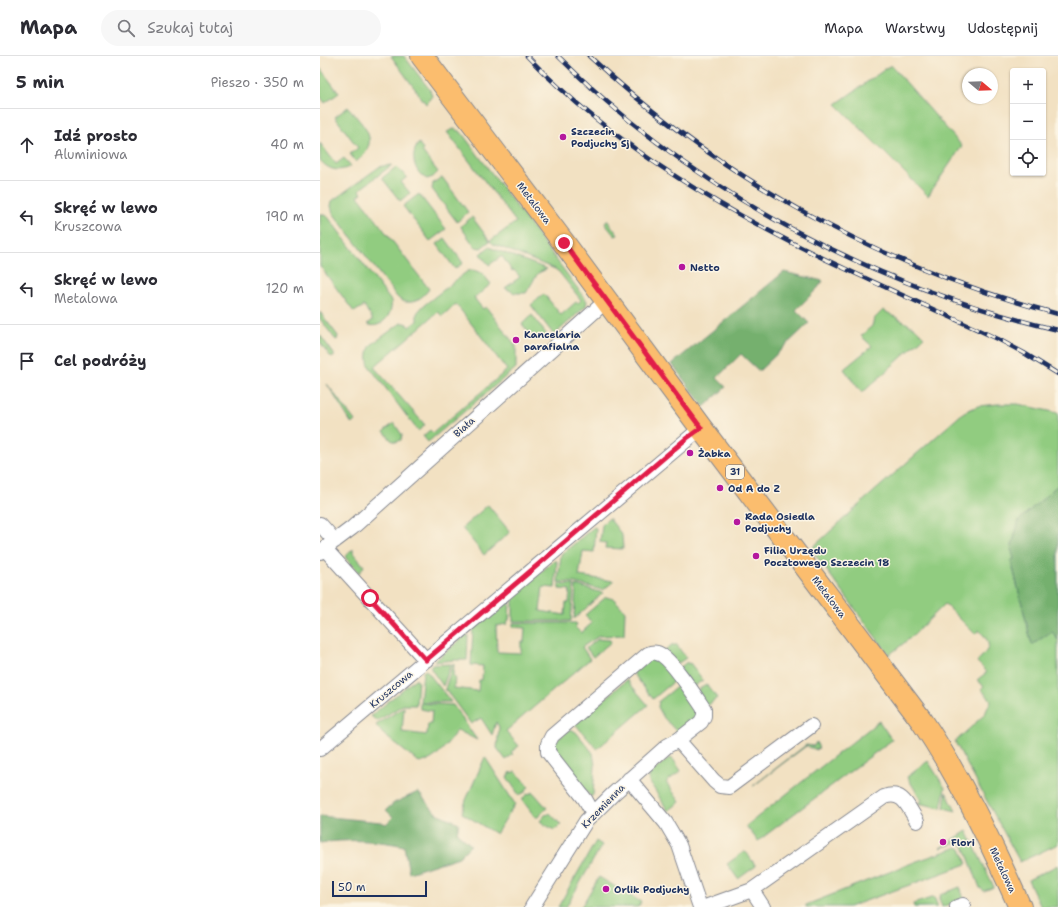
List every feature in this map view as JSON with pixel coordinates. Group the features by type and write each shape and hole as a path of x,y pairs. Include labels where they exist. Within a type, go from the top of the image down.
{"main road":[{"name":"Metalowa","path":"422,56 922,721 939,746 955,774 1020,907"}],"street":[{"name":"Biała","path":"327,547 352,528 606,301"},
{"name":"Kruszcowa","path":"320,749 687,438 701,428"},
{"path":"320,524 327,547 426,660"},
{"name":"Krzemienna","path":"532,907 586,821 593,813 667,746 678,740 701,722 704,716 704,709 675,668 663,656 656,653 648,654 552,736 548,744 548,752 585,799 593,813"},
{"path":"678,740 685,746 714,781 720,786 729,787 811,726"},
{"path":"629,779 666,823 679,845 700,907"},
{"path":"706,907 752,890 884,797 895,795 902,798 917,821"},
{"path":"752,890 763,907"}],"green space":[{"path":"391,56 404,56 430,90 432,96 426,104"},
{"path":"891,65 962,146 928,196 836,104"},
{"path":"320,68 339,93 325,103 320,96"},
{"path":"348,107 365,128 369,140 368,147 364,154 356,162 350,154 358,148 335,117"},
{"path":"454,129 461,132 587,301 586,306 554,335 531,305 544,294 561,315 576,302 578,303 581,300 555,269 493,244 490,241 516,222 447,132"},
{"path":"320,143 336,164 344,158 351,166 338,170 327,166 320,160"},
{"path":"419,143 423,150 422,151 438,172 433,177 427,179 419,172 414,163 414,152"},
{"path":"392,165 359,190 362,193 358,196 429,289 418,299 410,302 406,302 397,297 333,213 331,206 332,201 379,167"},
{"path":"396,167 407,177 401,182 410,193 400,201 382,178"},
{"path":"442,177 468,212 457,222 432,189 433,183"},
{"path":"419,194 446,229 430,241 403,206"},
{"path":"320,213 328,217 391,301 388,316 381,323 372,326 367,324 372,321 372,318 364,306 354,312 320,266"},
{"path":"472,217 490,241 481,248 475,247 461,227 462,225"},
{"path":"607,220 618,235 615,236 605,224"},
{"path":"445,238 463,263 455,269 437,244"},
{"path":"489,247 547,269 538,273 526,293 515,293 505,288 520,277 514,270 512,271 502,256 489,265 480,254"},
{"path":"473,270 482,273 491,284 474,298 483,309 486,307 516,346 516,368 428,442 423,436 430,430 433,433 507,370 456,304 442,316 438,312 374,367 425,425 418,431 369,366 369,350 371,345 401,323 406,323 409,327 417,321 417,313 423,306 465,273"},
{"path":"784,272 823,281 796,310 809,323 759,371 741,354 717,378 726,387 704,407 672,364"},
{"path":"883,310 915,328 924,337 862,393 844,369 872,346 861,336 872,326 874,319"},
{"path":"320,312 338,336 337,340 320,319"},
{"path":"532,315 550,339 548,340 531,335 522,324"},
{"path":"320,335 334,354 334,357 330,356 320,342"},
{"path":"327,384 355,421 352,424"},
{"path":"1018,404 1058,413 1058,485 1019,520 1014,559 1011,560 1032,645 1052,631 1058,640 1058,844 1020,862 955,742 985,714 991,700 981,689 984,686 977,680 987,672 977,662 988,647 987,640 984,635 979,630 975,634 945,604 909,639 889,655 811,549 964,412 978,406"},
{"path":"394,423 402,435 401,440 396,442 391,440 384,431"},
{"path":"1058,485 1058,640 1052,631 1032,645 1011,560 1014,559 1011,549 1019,520"},
{"path":"488,505 510,532 484,555 462,528"},
{"path":"609,518 622,535 623,549 605,548 606,543 600,542 602,525"},
{"path":"594,527 596,528 594,552 583,551 579,576 614,581 603,590 575,583 558,582 561,555"},
{"path":"353,549 353,553 364,566 359,573 345,557"},
{"path":"554,561 557,561 555,588 543,587 540,611 565,615 566,603 569,603 570,590 559,589 559,584 574,585 571,621 513,621 513,595"},
{"path":"576,585 603,593 574,619"},
{"path":"606,597 614,599 625,611 624,635 599,636 582,647 590,659 506,731 519,746 511,752 513,754 506,760 497,748 499,727 496,722 492,735 481,718 471,724 445,689 453,663 453,676 455,677 454,688 478,691 479,680 482,680 483,666 471,665 473,629 506,601 510,601 509,620 507,624 496,626 497,652 521,653 521,642 524,642 525,628 513,627 513,623 576,623 577,625 575,627 581,633 592,623 585,615"},
{"path":"466,635 468,635 467,660 434,662"},
{"path":"598,639 610,640 611,642 593,657 586,648"},
{"path":"673,644 674,646 676,644 686,658 677,664 665,650"},
{"path":"648,659 663,661 678,678 653,699 633,673"},
{"path":"687,662 688,664 690,663 703,680 693,687 678,669"},
{"path":"451,664 443,686 431,669 431,665"},
{"path":"426,670 451,702 420,702 423,672"},
{"path":"415,679 418,681 416,705 403,705 377,721 371,716"},
{"path":"627,680 648,705 597,749 575,724"},
{"path":"682,683 696,703 698,716 678,733 664,718 658,707 659,701"},
{"path":"704,685 707,685 717,698 707,706 696,692"},
{"path":"420,703 453,705 477,740 457,730 435,757 423,762 417,761 383,734 376,725 404,707 402,732 427,735 428,724 431,724 432,711 420,709"},
{"path":"879,721 892,740 758,841 746,826"},
{"path":"570,729 576,732 593,753 595,766 593,795 591,797 559,762 552,744"},
{"path":"816,742 819,748 817,750 806,746 753,786 806,745 814,746"},
{"path":"485,757 515,804 496,834 462,813 466,800"},
{"path":"669,758 673,759 681,771 666,782 680,802 668,811 649,781 649,775"},
{"path":"928,761 945,788 941,808 918,803 922,801 907,777"},
{"path":"515,771 529,787 526,789 527,791 519,795 507,777 511,772 512,773"},
{"path":"418,792 436,813 459,823 457,833 471,845 459,857 409,873 404,846 384,842 362,841 320,843 320,816 381,822 386,824 393,817 386,810 394,803"},
{"path":"533,792 547,808 538,817 535,817 523,801 523,798 529,793 530,794"},
{"path":"946,792 956,811 944,808"},
{"path":"550,813 561,825 554,830 540,821 546,814 547,815"},
{"path":"967,831 994,887 984,891 980,888 964,846 956,844 940,848"},
{"path":"596,841 602,845 566,907 558,907"},
{"path":"958,847 961,849 967,864 849,907 806,907 806,905 917,861"},
{"path":"745,851 756,866 738,879 727,864"},
{"path":"1058,865 1058,907 1041,907 1028,880"},
{"name":"Orlik Podjuchy","path":"599,877 641,902 638,907 581,907"},
{"path":"960,887 964,899 942,907 939,898 941,898 940,895"},
{"path":"934,897 938,907 914,907 913,904"}],"railway":[{"path":"527,56 562,90 638,151 720,204 806,250 998,339 1058,374"},
{"path":"558,56 611,105 667,150 727,191 789,228 854,260 921,288 989,311 1058,330"},
{"path":"589,56 640,101 694,142 749,180 807,214 867,244 929,271 993,295 1058,314"}],"place":[{"name":"Szczecin Podjuchy Sj","path":"563,137"},
{"name":"Netto","path":"682,267"},
{"name":"Kancelaria parafialna","path":"516,340"},
{"name":"Żabka","path":"690,453"},
{"name":"Od A do Z","path":"720,488"},
{"name":"Rada Osiedla Podjuchy","path":"737,522"},
{"name":"Filia Urzędu Pocztowego Szczecin 18","path":"756,556"},
{"name":"Flori","path":"943,842"},
{"name":"Orlik Podjuchy","path":"606,889"}],"route":[{"path":"370,598 426,660 687,438 701,428 564,243"}]}
